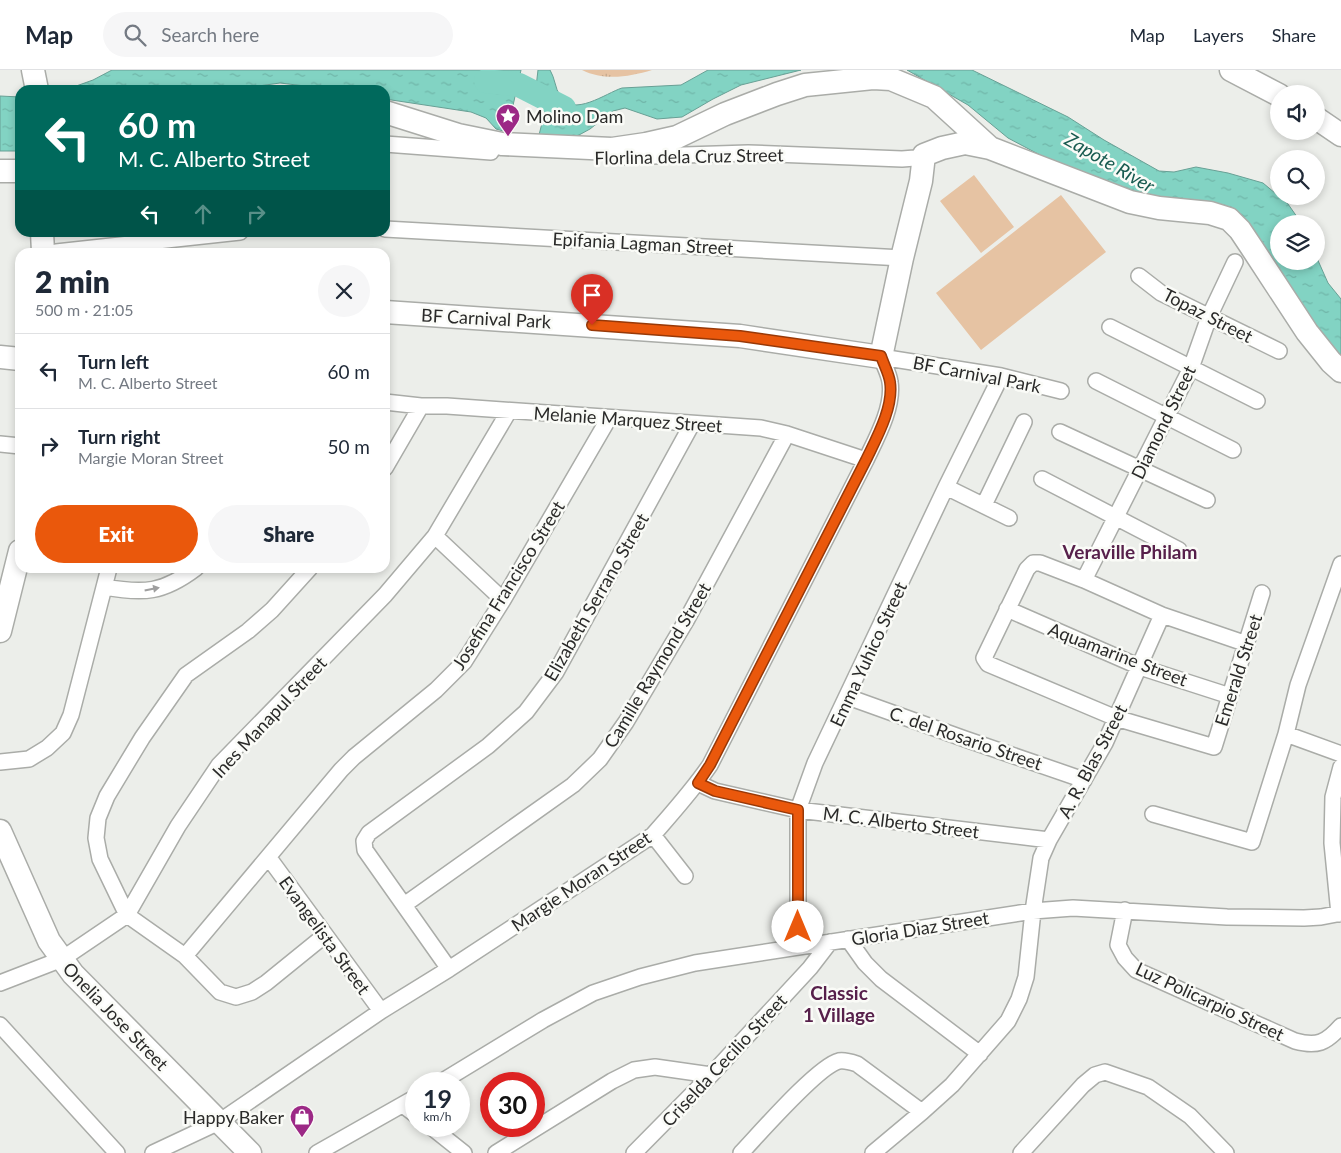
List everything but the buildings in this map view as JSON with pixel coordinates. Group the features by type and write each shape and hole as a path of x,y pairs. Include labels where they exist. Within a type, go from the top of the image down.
{"main road":[{"path":"33,70 36,85"},
{"path":"1231,70 1270,90"},
{"path":"391,114 458,136 502,144 612,150 677,137 726,114 805,85 873,78 891,79 934,97 990,148 1130,202 1159,208 1210,213 1229,219 1240,230 1307,332 1331,362 1341,371"},
{"path":"1325,124 1341,135"},
{"name":"Florlina dela Cruz Street","path":"924,154 942,148 965,144 990,148"},
{"path":"881,356 921,181 924,154"},
{"path":"0,171 15,171"},
{"name":"BF Carnival Park","path":"390,312 740,336 881,356"},
{"path":"0,357 15,358"},
{"path":"0,631 15,572"},
{"name":"Onelia Jose Street","path":"0,831 49,941 73,974 250,1153"}],"street":[{"name":"Florlina dela Cruz Street","path":"390,144 475,150 511,155 587,158 748,153 902,159 915,158 924,154"},
{"name":"Epifania Lagman Street","path":"390,228 902,258"},
{"path":"93,248 194,237"},
{"name":"Diamond Street","path":"1084,580 1191,368 1209,317 1235,262"},
{"name":"Topaz Street","path":"1139,276 1161,293 1279,351"},
{"path":"1110,327 1257,401"},
{"name":"BF Carnival Park","path":"881,356 1001,376 1062,391"},
{"name":"Margie Moran Street","path":"153,1153 219,1122 381,1011 449,969 653,835 698,783 710,765 866,460 886,416 890,393 890,382 881,356"},
{"name":"Emma Yuhico Street","path":"798,946 798,810 815,763 1001,376"},
{"path":"1096,381 1233,450"},
{"name":"Melanie Marquez Street","path":"390,403 761,428 787,434 866,460"},
{"path":"390,459 421,406"},
{"name":"Ines Manapul Street","path":"0,983 62,959 127,914 178,826 219,765 386,595 435,536 509,411"},
{"name":"Josefina Francisco Street","path":"186,956 341,770 451,676 464,662 503,600 609,418"},
{"path":"984,505 1024,422"},
{"name":"Elizabeth Serrano Street","path":"449,969 365,850 364,842 369,833 488,746 526,712 556,672 692,424"},
{"path":"1060,432 1207,500"},
{"name":"Camille Raymond Street","path":"404,905 573,786 600,759 626,722 681,630 787,434"},
{"path":"0,444 15,446"},
{"path":"1042,479 1179,550"},
{"path":"946,487 1009,518"},
{"path":"435,536 503,600"},
{"path":"1116,718 988,664 984,658 1027,569 1033,564 1040,563 1084,580 1162,615 1247,644"},
{"path":"1153,814 1252,842 1286,734 1298,685 1341,564"},
{"path":"0,762 29,759 47,748 62,732 71,715 108,573"},
{"path":"104,587 139,592 164,587 188,573"},
{"path":"305,573 272,610 186,675 142,738 107,796 98,818 96,838 100,859 127,914 186,956 209,983 220,992 236,997 252,992 324,936"},
{"name":"Emerald Street","path":"1116,718 1214,746 1262,593"},
{"name":"Aquamarine Street","path":"1007,609 1140,667 1230,696"},
{"name":"A. R. Blas Street","path":"873,1153 952,1085 1008,1020 1019,999 1028,964 1041,858 1049,840 1105,743 1162,615"},
{"name":"C. del Rosario Street","path":"848,696 1084,780"},
{"path":"1286,734 1341,754"},
{"path":"1340,913 1332,843 1333,797 1341,766"},
{"name":"M. C. Alberto Street","path":"698,783 715,791 798,810 1049,840"},
{"path":"653,835 685,876"},
{"name":"Evangelista Street","path":"269,858 324,936 381,1011"},
{"name":"Gloria Diaz Street","path":"458,1072 542,1020 593,993 640,976 695,963 1033,911 1073,908 1227,917 1304,918 1340,913"},
{"name":"Luz Policarpio Street","path":"1125,910 1118,945 1125,958 1136,970 1286,1037 1306,1044 1320,1044 1333,1036 1341,1026"},
{"path":"848,939 881,979 980,1054"},
{"name":"Criselda Cecilio Street","path":"634,1153 711,1075 810,968 830,942"},
{"path":"0,1025 117,1153"},
{"path":"741,1153 818,1073 838,1061 848,1061 857,1064 922,1112"},
{"path":"496,1153 612,1081 634,1070 654,1067 711,1075"},
{"path":"1021,1153 1083,1085 1095,1075 1105,1072 1148,1087 1190,1116 1226,1153"},
{"path":"317,1153 403,1105"},
{"path":"444,1137 464,1153"}],"green space":[{"path":"582,70 652,70 608,77"},
{"path":"974,175 1014,227 981,253 940,201"},
{"path":"1061,195 1106,252 981,350 936,293"}],"water":[{"path":"112,70 521,70 507,132 496,129 486,118 471,112 390,100 390,85 297,85 280,83 266,85 79,85"},
{"path":"538,70 550,70 560,96 566,102 573,105 590,102 622,88 681,85 708,70 801,70 741,85 682,117 657,119 625,108 613,111 590,129 572,137 539,135 546,107 534,104"},
{"path":"907,70 972,70 1068,117 1159,171 1174,172 1196,167 1228,173 1263,183 1270,189 1270,205 1289,205 1296,215 1270,215 1270,259 1245,222 1152,199 1057,164 1008,138 968,105"},
{"path":"0,96 15,97 15,151 0,151"},
{"path":"1277,270 1322,270 1328,283 1341,299 1341,358 1316,328"}],"waterway":[{"name":"Zapote River","path":"486,81 519,85 564,108"}],"place":[{"name":"Molino Dam","path":"508,137"},
{"name":"Happy Baker","path":"302,1138"}],"district":[{"name":"Veraville Philam","path":"1130,551"},
{"name":"Classic 1 Village","path":"839,1003"}],"route":[{"path":"592,325 740,336 881,356 890,382 886,416 866,460 710,765 698,783 715,791 798,810 798,927"}]}
